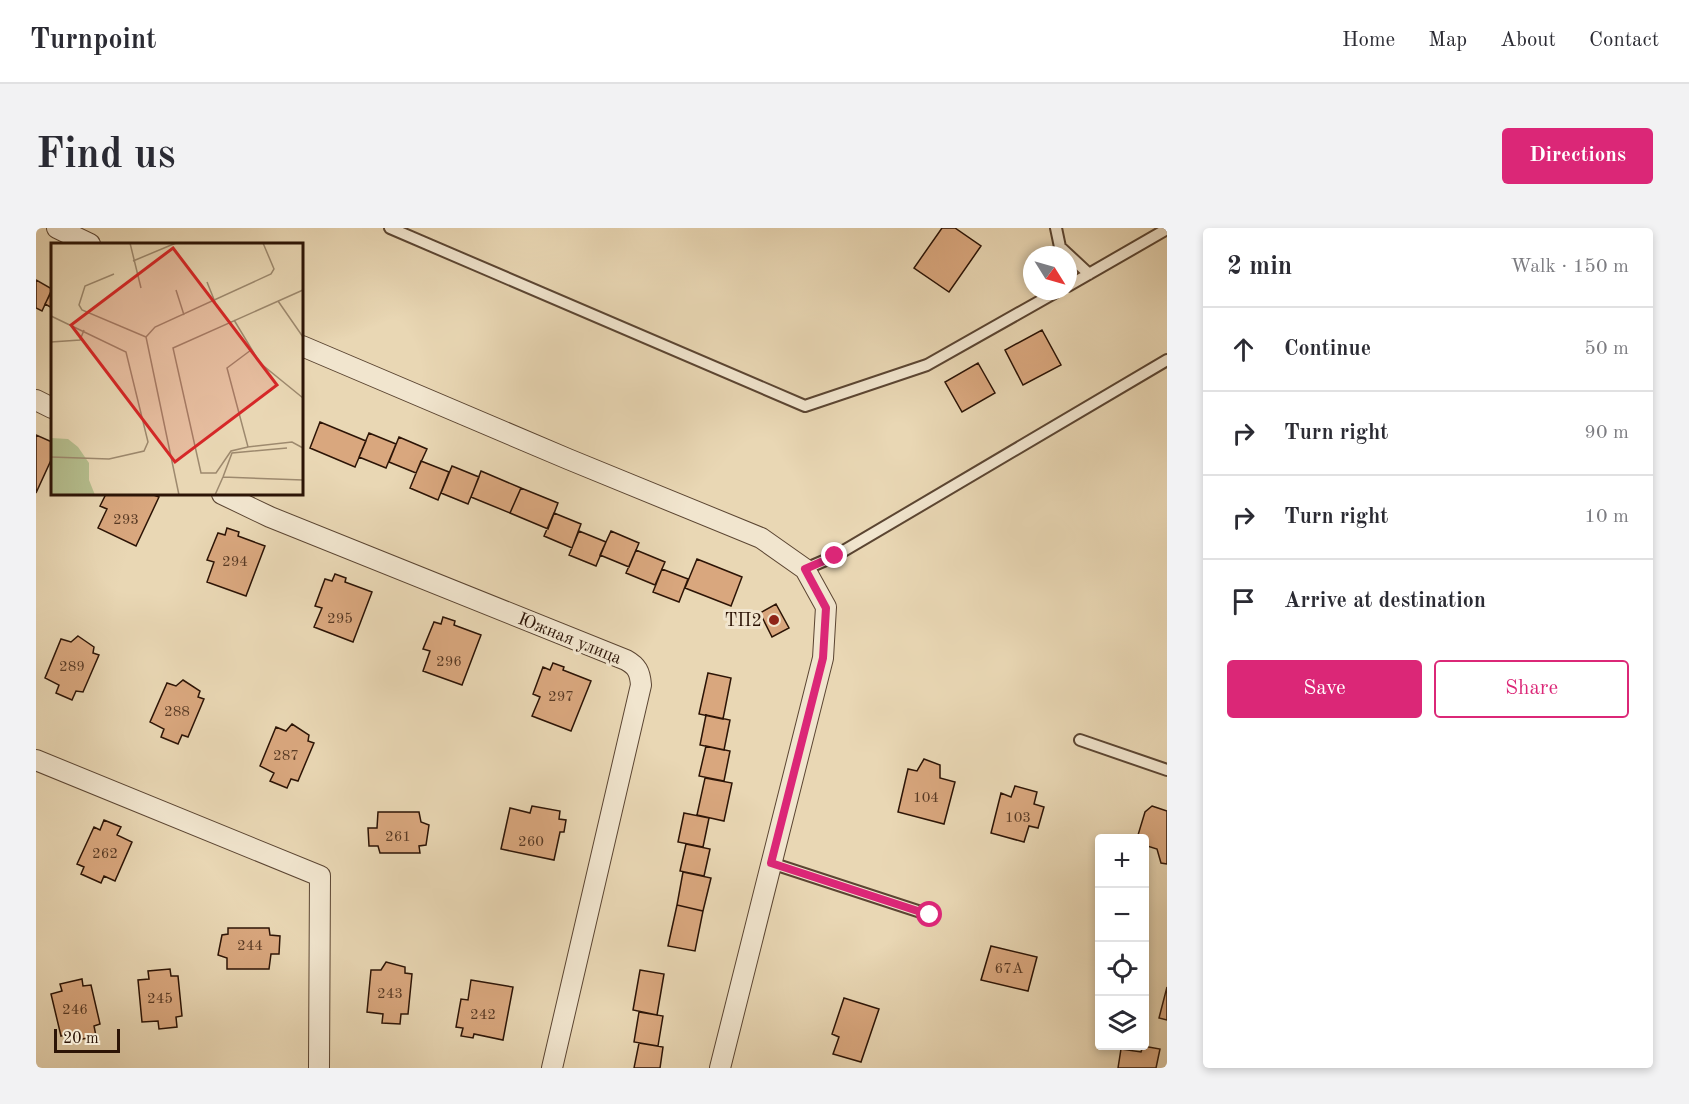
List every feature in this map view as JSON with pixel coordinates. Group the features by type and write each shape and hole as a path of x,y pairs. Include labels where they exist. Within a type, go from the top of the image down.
{"street":[{"path":"57,228 88,243"},
{"path":"303,346 761,538 805,569 826,608 823,658 720,1068"},
{"path":"36,400 51,408"},
{"name":"Южная улица","path":"224,495 270,517 626,660 640,673 641,685 552,1068"},
{"path":"36,760 320,876 319,1068"}],"lane":[{"path":"390,228 805,406 927,365 1042,300"},
{"path":"1056,228 1060,247 1089,274"},
{"path":"1077,280 1167,229"},
{"path":"805,569 835,556 1167,360"},
{"path":"1080,740 1167,770"},
{"path":"771,863 930,915"}],"building":[{"path":"942,228 955,228 981,246 949,292 914,268"},
{"path":"36,280 51,288 51,291 42,311 36,308"},
{"path":"51,293 51,307 45,304"},
{"path":"1042,330 1061,365 1023,385 1005,350"},
{"path":"978,363 995,393 962,412 945,382"},
{"path":"320,422 366,441 355,467 310,448"},
{"path":"369,433 396,444 386,468 359,457"},
{"path":"36,435 51,442 51,460 36,493"},
{"path":"399,437 427,449 416,473 389,462"},
{"path":"421,461 449,472 438,500 410,488"},
{"path":"452,466 479,477 468,504 441,493"},
{"path":"481,471 521,488 510,513 471,497"},
{"path":"521,488 558,503 548,529 510,513"},
{"path":"106,495 159,497 136,546 98,528 107,509 100,506"},
{"path":"554,513 581,524 572,548 544,536"},
{"path":"227,528 239,532 238,536 265,546 246,596 207,582 214,562 207,560 218,533 225,535"},
{"path":"579,531 606,542 596,566 569,555"},
{"path":"611,531 639,543 629,567 600,555"},
{"path":"636,550 665,562 655,585 626,573"},
{"path":"697,559 742,577 731,606 685,588"},
{"path":"662,569 688,579 679,602 653,592"},
{"path":"335,574 346,578 345,582 372,592 353,642 314,627 322,608 315,606 325,579 332,581"},
{"name":"ТП2","path":"776,604 789,628 772,637 760,613"},
{"path":"443,617 455,621 454,625 481,635 462,685 423,671 430,651 423,649 434,622 441,624"},
{"path":"78,636 94,647 93,653 99,655 83,692 76,691 72,700 56,693 59,685 45,678 61,639 71,642"},
{"path":"553,663 564,667 563,670 591,681 571,731 532,716 540,697 533,694 543,667 550,670"},
{"path":"708,673 731,678 723,719 699,714"},
{"path":"183,680 200,691 198,697 204,699 188,737 182,735 178,744 161,737 164,729 150,722 167,683 176,686"},
{"path":"706,715 730,720 724,750 700,745"},
{"path":"292,724 309,735 308,741 314,743 298,781 291,779 287,788 270,781 274,773 260,766 276,727 286,731"},
{"path":"706,746 730,751 724,781 699,776"},
{"path":"924,759 940,765 940,778 955,782 944,824 898,812 908,769 917,771"},
{"path":"705,778 732,783 724,821 697,815"},
{"path":"1015,786 1037,792 1034,804 1044,807 1038,828 1029,826 1024,842 991,833 1001,793 1011,797"},
{"path":"532,806 560,811 559,819 566,820 564,832 560,832 554,860 501,849 510,808 530,813"},
{"path":"1152,806 1167,811 1167,864 1161,863 1157,849 1149,847 1149,834 1138,834 1145,812"},
{"path":"378,812 419,812 421,822 429,825 426,845 419,846 420,853 380,853 378,846 369,846 368,828 377,828"},
{"path":"684,813 709,818 703,847 678,842"},
{"path":"104,820 121,827 117,835 132,842 115,881 104,876 101,883 81,874 84,867 77,864 94,827 100,830"},
{"path":"686,844 710,849 704,876 680,871"},
{"path":"683,872 711,878 703,911 677,905"},
{"path":"677,905 703,911 695,951 668,946"},
{"path":"228,928 269,928 270,935 280,936 279,954 271,954 269,969 227,969 227,958 218,955 222,935 228,934"},
{"path":"991,946 1037,957 1028,991 981,980"},
{"path":"386,962 405,967 405,973 412,974 408,1014 401,1014 400,1024 382,1023 383,1014 367,1012 371,970 381,970"},
{"path":"170,969 171,976 178,976 182,1016 176,1017 177,1027 159,1029 158,1021 142,1022 138,980 149,979 148,971"},
{"path":"640,970 664,974 657,1015 633,1010"},
{"path":"82,979 83,986 91,985 100,1024 94,1026 96,1036 78,1040 76,1032 61,1036 51,994 62,991 60,984"},
{"path":"471,980 513,987 503,1040 474,1034 473,1038 461,1036 463,1028 456,1027 461,999 468,1000"},
{"path":"1167,987 1167,1020 1159,1018"},
{"path":"844,998 879,1009 861,1062 833,1054 839,1037 832,1034"},
{"path":"639,1012 663,1016 658,1046 634,1042"},
{"path":"639,1043 663,1047 660,1068 634,1068"},
{"path":"1149,1047 1160,1049 1156,1068 1118,1068 1121,1050 1141,1052 1149,1050"}],"place":[{"name":"ТП2","path":"774,620"}],"route":[{"path":"835,556 805,569 826,608 823,658 771,863 930,915"}]}
